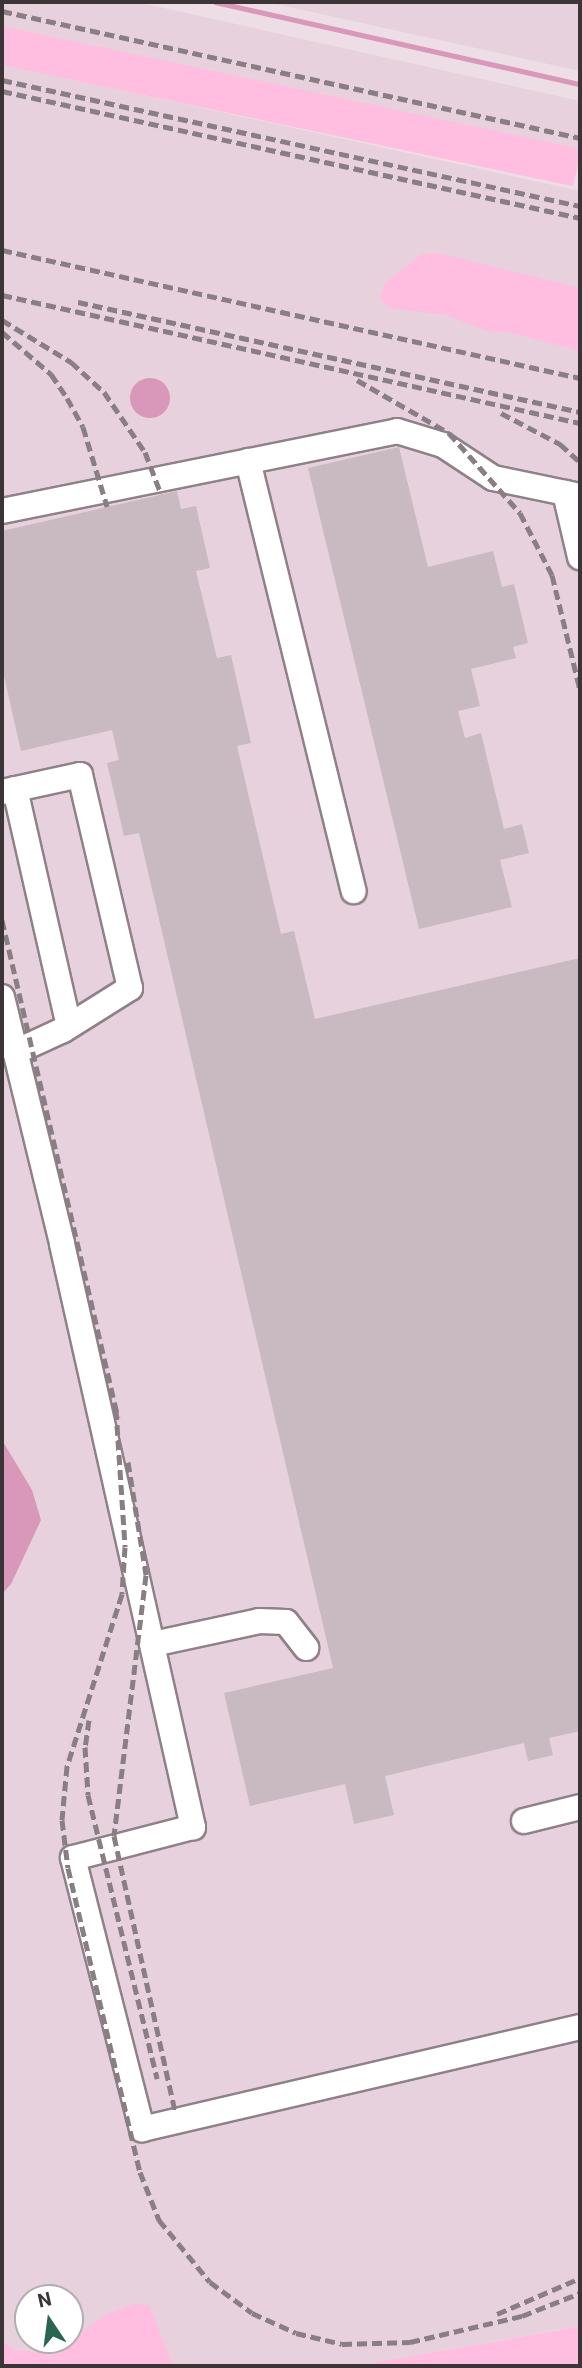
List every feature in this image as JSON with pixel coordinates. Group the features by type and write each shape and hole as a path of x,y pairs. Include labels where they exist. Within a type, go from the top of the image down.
{"lane":[{"path":"2,511 397,430 443,445 493,478 573,495 580,557"},
{"path":"248,461 354,891"},
{"path":"15,1052 69,1026 130,988 80,775 8,791 69,1026"},
{"path":"2,997 193,1827 73,1858 142,2129 580,2027"},
{"path":"153,1644 259,1621 286,1622 306,1648"},
{"path":"524,1821 580,1808"}],"shaded area":[{"path":"2,2 137,2 580,101 580,154 2,26"},
{"path":"266,2 580,2 580,71"},
{"path":"2,26 580,149 573,186 2,65"},
{"path":"2,64 580,191 580,2326 355,2366 2,2366"},
{"path":"438,253 580,288 580,351 512,333 487,331 446,315 389,308 380,298 385,283 422,254"},
{"path":"150,378 158,379 164,384 169,390 169,406 164,412 158,417 150,418 142,417 136,412 131,406 130,398 131,390 136,384 142,379"},
{"path":"2,1440 32,1490 41,1520 11,1584 2,1594"},
{"path":"137,2303 150,2306 173,2366 2,2366 2,2341 14,2348 14,2354 84,2354 84,2330 108,2313"},
{"path":"580,2326 580,2366 355,2366 554,2331"}],"building":[{"path":"399,447 428,567 493,551 502,587 514,584 528,643 513,647 516,658 471,669 480,706 458,711 465,738 481,733 504,829 522,824 529,853 500,860 512,907 419,929 308,468"},
{"path":"177,491 181,509 196,506 210,568 196,571 217,658 231,655 251,743 237,746 281,934 294,931 315,1019 580,958 580,1731 549,1738 553,1755 528,1761 524,1743 385,1776 394,1815 354,1824 345,1784 250,1806 224,1693 333,1668 139,833 124,836 107,763 119,760 112,730 21,751 2,667 2,531"}],"waterway":[{"path":"215,2 580,84"}],"railway":[{"path":"2,11 580,138"},
{"path":"2,80 580,206"},
{"path":"2,91 580,218"},
{"path":"2,250 580,378"},
{"path":"2,295 580,423"},
{"path":"78,302 580,412"},
{"path":"2,320 71,362 104,392 145,452 161,494"},
{"path":"2,332 51,374 67,398 83,427 107,506"},
{"path":"357,380 449,433 520,513 552,575 580,690"},
{"path":"501,413 560,444 580,462"},
{"path":"2,920 118,1418"},
{"path":"116,1410 125,1547 122,1594 67,1766 62,1820 68,1868 140,2172 159,2220 210,2282 252,2313 296,2333 342,2344 410,2342 522,2316 580,2293"},
{"path":"128,1462 146,1575 114,1836 175,2112"},
{"path":"89,1720 85,1747 88,1795 157,2079"},
{"path":"497,2314 580,2278"}]}
